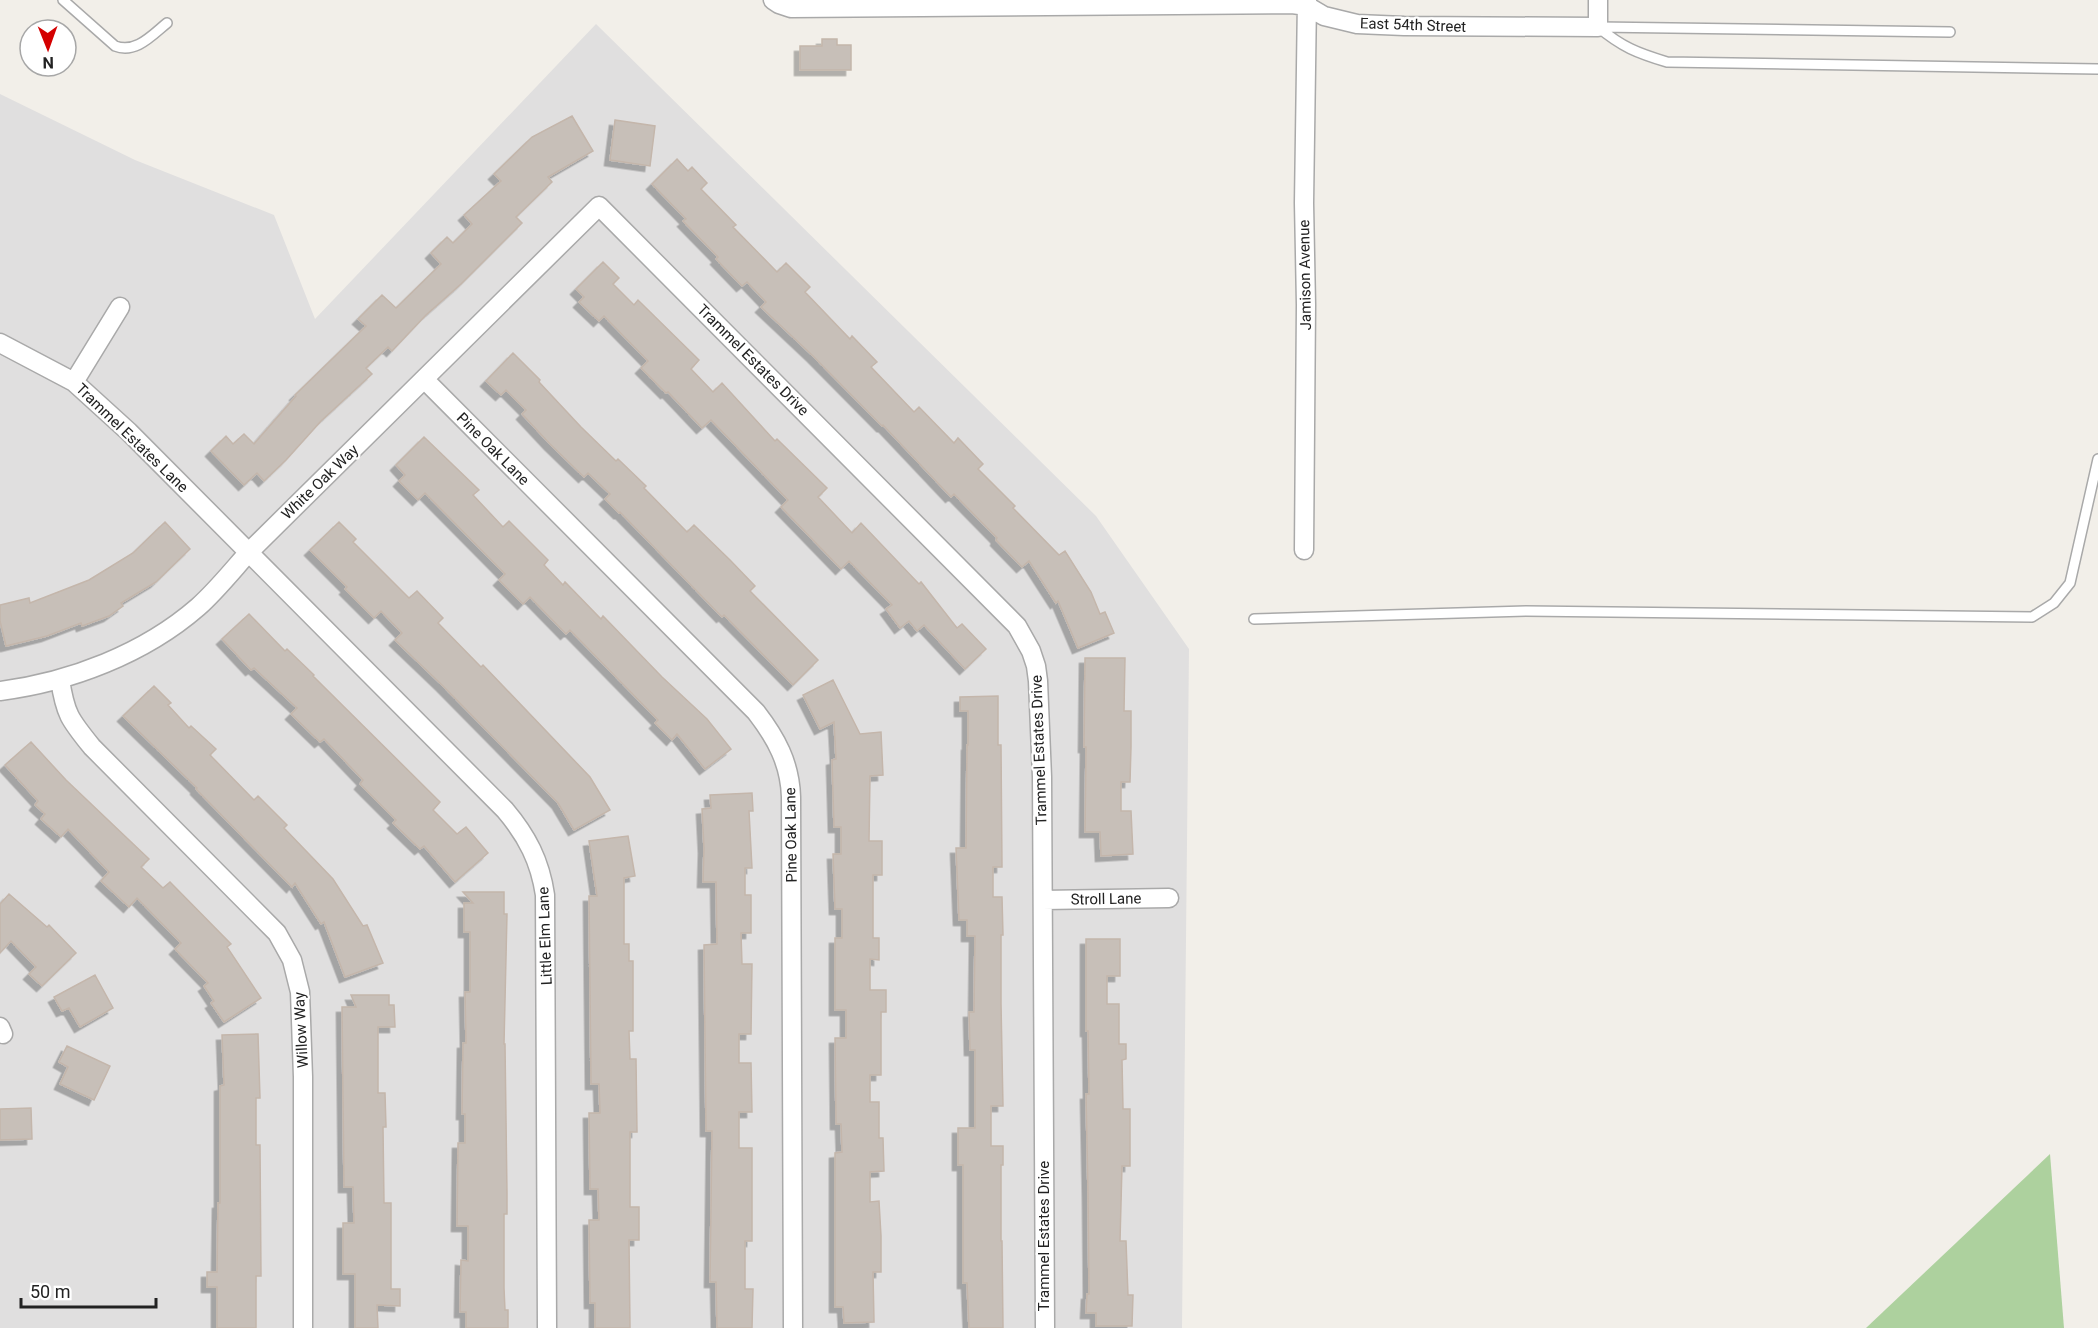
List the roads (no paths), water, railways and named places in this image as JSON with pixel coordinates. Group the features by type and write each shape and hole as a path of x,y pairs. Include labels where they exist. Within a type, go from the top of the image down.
{"street":[{"name":"East 54th Street","path":"773,0 791,8 1307,3 1324,16 1357,24 1598,27"},
{"path":"1598,0 1598,27"},
{"name":"Jamison Avenue","path":"1304,550 1306,305 1304,203 1307,3"},
{"name":"White Oak Way","path":"0,691 26,688 92,668 135,649 171,627 199,606 248,553 599,206"},
{"name":"Trammel Estates Drive","path":"599,206 1021,632 1031,651 1038,681 1042,777 1045,1328"},
{"path":"74,382 120,307"},
{"name":"Trammel Estates Lane","path":"0,343 74,382 129,432 248,553"},
{"name":"Pine Oak Lane","path":"425,380 756,712 780,746 791,781 792,797 793,1328"},
{"name":"Little Elm Lane","path":"248,553 505,810 520,827 538,861 544,885 546,916 547,1328"},
{"name":"Willow Way","path":"60,679 69,719 100,755 277,933 292,960 300,992 303,1066 303,1328"},
{"name":"Stroll Lane","path":"1043,900 1169,898"}],"lane":[{"path":"63,0 120,48 131,48 141,44 167,23"},
{"path":"1598,27 1616,42 1638,54 1667,62 2098,69"},
{"name":"East 54th Street","path":"1598,27 1950,32"},
{"path":"1254,619 1526,612 2032,617 2054,603 2070,583 2098,459"}]}
